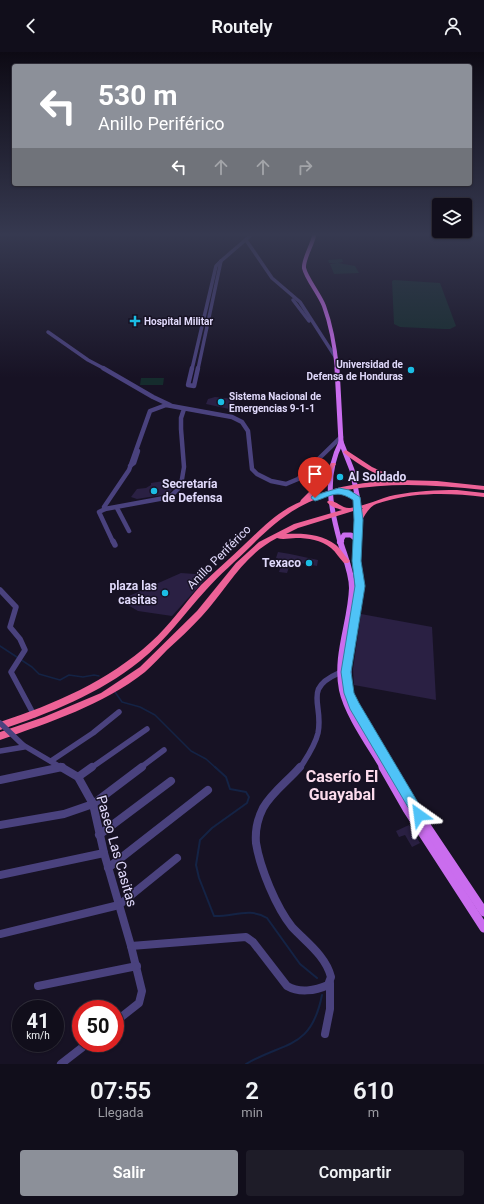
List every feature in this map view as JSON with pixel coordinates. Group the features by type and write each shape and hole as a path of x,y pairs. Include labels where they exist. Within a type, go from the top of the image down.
{"highway":[{"path":"346,452 359,463 378,473 407,481"},
{"path":"301,503 320,484 333,464"},
{"name":"Anillo Periférico","path":"0,724 34,715 96,687 133,662 155,643 205,586 273,520 301,503 339,490 380,482 407,481 484,488"},
{"path":"339,490 357,498"},
{"name":"Anillo Periférico","path":"0,736 46,720 97,698 143,669 200,613 238,565 261,544 296,526 378,502 416,493 457,492 484,494"},
{"path":"330,502 335,506 348,511"},
{"path":"359,520 365,510 378,502"},
{"path":"270,539 287,536 317,538 333,547 346,561"}],"main road":[{"path":"312,283 320,300 336,358 341,440 356,486 359,520 356,539 356,561 360,586 346,672 349,693 354,705 419,815 484,912"},
{"path":"324,340 331,336"},
{"path":"341,440 333,464 329,493 333,515 352,586 339,672 342,694 347,706 407,808 484,928"},
{"path":"340,542 347,534 354,536 356,539"}],"street":[{"path":"212,283 188,385 194,386 216,283"},
{"path":"274,283 297,304 320,339 324,340 336,358"},
{"path":"48,332 88,360 110,371 153,397 172,406 232,417 242,422 248,431 252,469 265,478 286,484 298,480 341,440"},
{"path":"105,509 104,507 130,466 134,463 153,411 172,406"},
{"path":"115,545 99,512 105,509 170,497 176,494 180,487 183,462 180,417 184,409"},
{"path":"117,508 129,531"},
{"path":"0,590 16,607 10,627 23,643 25,650 24,654 11,672 34,715"},
{"path":"325,1034 330,1010 331,977 326,964 288,921 282,910 259,857 256,840 256,823 262,808 270,798 297,772 308,757 318,732 319,714 315,698 316,693 324,679 339,672"},
{"path":"51,761 93,733 119,712"},
{"name":"Paseo Las Casitas","path":"0,724 24,746 78,777 93,804 99,834 137,966 142,992 139,1003 124,1015"},
{"path":"78,777 147,729"},
{"path":"0,751 24,746"},
{"path":"0,825 64,814 93,804 164,750"},
{"path":"0,780 62,767"},
{"path":"99,834 171,781"},
{"path":"108,868 208,790"},
{"path":"0,875 104,853"},
{"path":"0,934 119,905 177,858"},
{"path":"131,946 246,937 253,942 287,986 293,989 304,990 326,986 330,983"},
{"path":"38,986 137,966"},
{"path":"61,1064 76,1052"}],"green space":[{"path":"392,283 440,283 456,326 450,329 444,329 400,327 394,324"},
{"path":"141,378 164,378 163,385 140,385"}],"building":[{"name":"Sistema Nacional de Emergencias 9-1-1","path":"215,397 235,399 229,409 206,404 208,399"},
{"name":"Secretaría de Defensa","path":"164,481 166,484 175,487 168,494 137,499 131,497 137,489 146,488 151,485 151,483"},
{"name":"Texaco","path":"278,552 318,560 317,566 291,561 287,573 279,572 283,560 276,558"},
{"name":"plaza las casitas","path":"181,573 209,575 172,616 138,611 121,601 129,596"},
{"path":"361,614 432,627 436,700 354,685 353,669"},
{"path":"409,825 420,843 412,847 405,835 399,837 396,831"}],"waterway":[{"path":"0,646 32,667 39,674 60,680 69,675 83,677 94,675 99,676"},
{"path":"115,692 122,702 140,707 155,715 191,751 206,759 216,768"},
{"path":"215,767 226,777 230,789 246,792 249,797 247,803 212,828 200,840 196,865 199,878 214,916 254,913 267,918 300,964 317,978"},
{"path":"246,1064 294,1042 303,1035 311,1026 317,1013 322,995"}],"place":[{"name":"Hospital Militar","path":"135,321"},
{"name":"Universidad de Defensa de Honduras","path":"411,370"},
{"name":"Sistema Nacional de Emergencias 9-1-1","path":"221,402"},
{"name":"Al Soldado","path":"340,477"},
{"name":"Secretaría de Defensa","path":"154,491"},
{"name":"Texaco","path":"309,563"},
{"name":"plaza las casitas","path":"165,593"}],"district":[{"name":"Caserío El Guayabal","path":"342,785"}],"route":[{"path":"315,498 339,490 352,494 357,498 359,520 356,539 356,561 360,586 346,672 349,693 354,705 419,815"}]}
